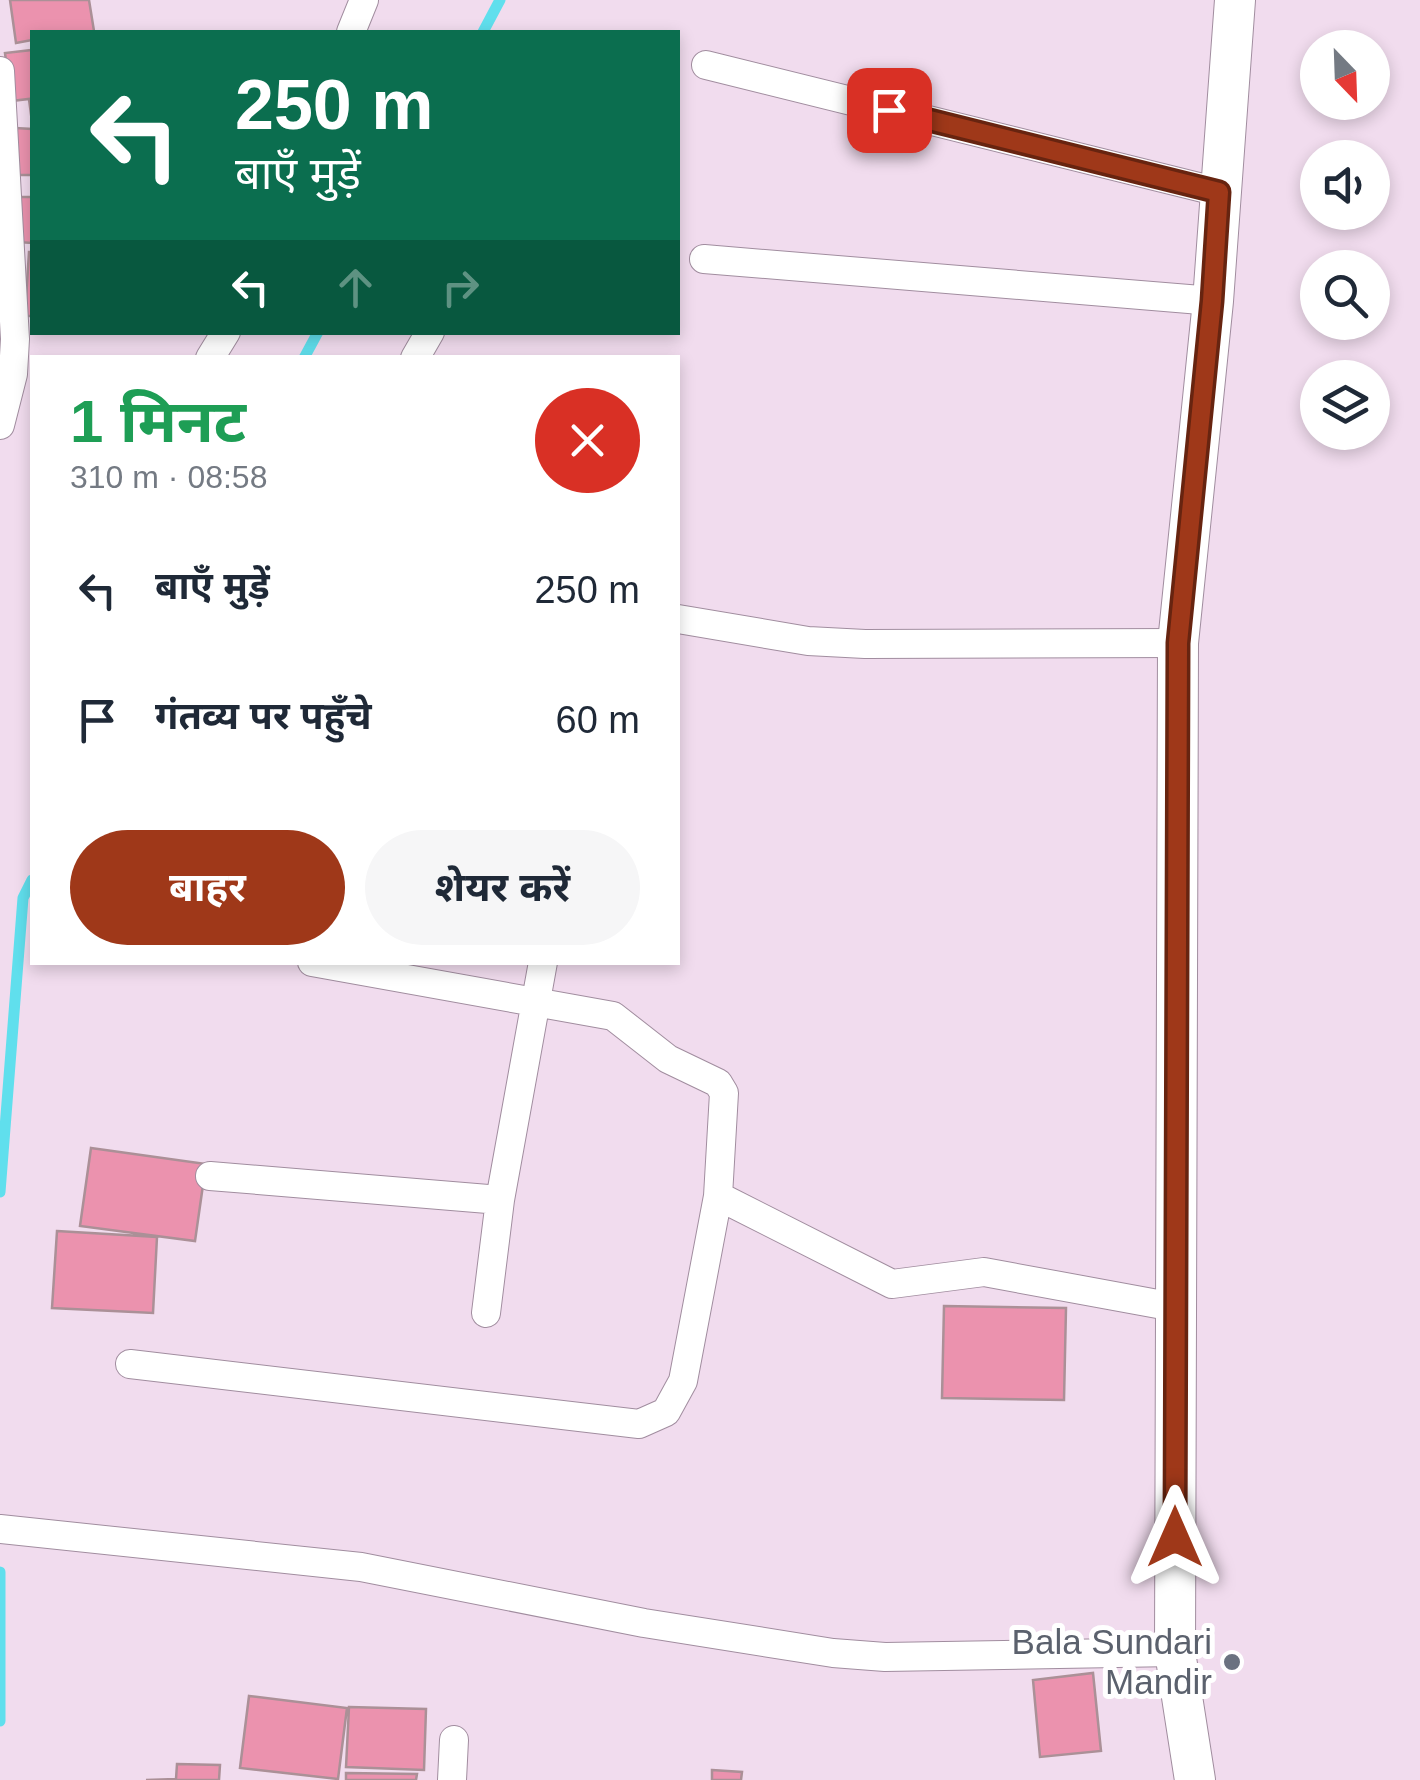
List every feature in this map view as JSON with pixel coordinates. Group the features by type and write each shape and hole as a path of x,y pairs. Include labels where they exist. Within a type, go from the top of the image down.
{"street":[{"path":"353,30 362,0"},
{"path":"1196,1780 1175,1652 1178,643 1212,301 1229,1"},
{"path":"706,65 1219,192"},
{"path":"0,72 15,339 13,374 0,425"},
{"path":"704,259 1212,301"},
{"path":"680,619 808,641 865,644 1178,643"},
{"path":"130,1364 639,1424 666,1412 683,1381 718,1196 727,1101 718,1084 668,1059 614,1016 330,965"},
{"path":"486,1313 500,1200 543,965"},
{"path":"210,1176 500,1200"},
{"path":"718,1196 892,1284 984,1272 1174,1307"},
{"path":"0,1529 377,1570 644,1622 833,1653 885,1657 1175,1652"},
{"path":"452,1780 454,1740"}],"building":[{"path":"10,0 89,0 94,30 30,30 30,40 16,43"},
{"path":"30,50 30,107 29,99 11,101 5,53"},
{"path":"15,128 30,129 30,175 13,175"},
{"path":"19,197 30,197 30,243 18,242"},
{"path":"29,252 30,252 30,316 25,316"},
{"path":"91,1148 206,1164 195,1241 80,1226"},
{"path":"57,1231 157,1237 153,1313 52,1308"},
{"path":"944,1306 1066,1308 1064,1400 942,1398"},
{"path":"1093,1673 1101,1751 1040,1757 1033,1680"},
{"path":"249,1696 347,1708 338,1779 240,1768"},
{"path":"349,1707 426,1709 424,1770 346,1767"},
{"path":"177,1764 220,1765 219,1780 146,1780 176,1779"},
{"path":"712,1770 742,1772 741,1780 712,1780"},
{"path":"346,1773 417,1774 416,1780 346,1780"}],"waterway":[{"path":"484,30 500,0"},
{"path":"306,355 316,335"},
{"path":"0,1192 23,898 30,884"},
{"path":"0,1572 0,1721"}],"place":[{"name":"Bala Sundari Mandir","path":"1232,1662"}],"route":[{"path":"889,110 1219,192 1178,643 1175,1537"}]}
